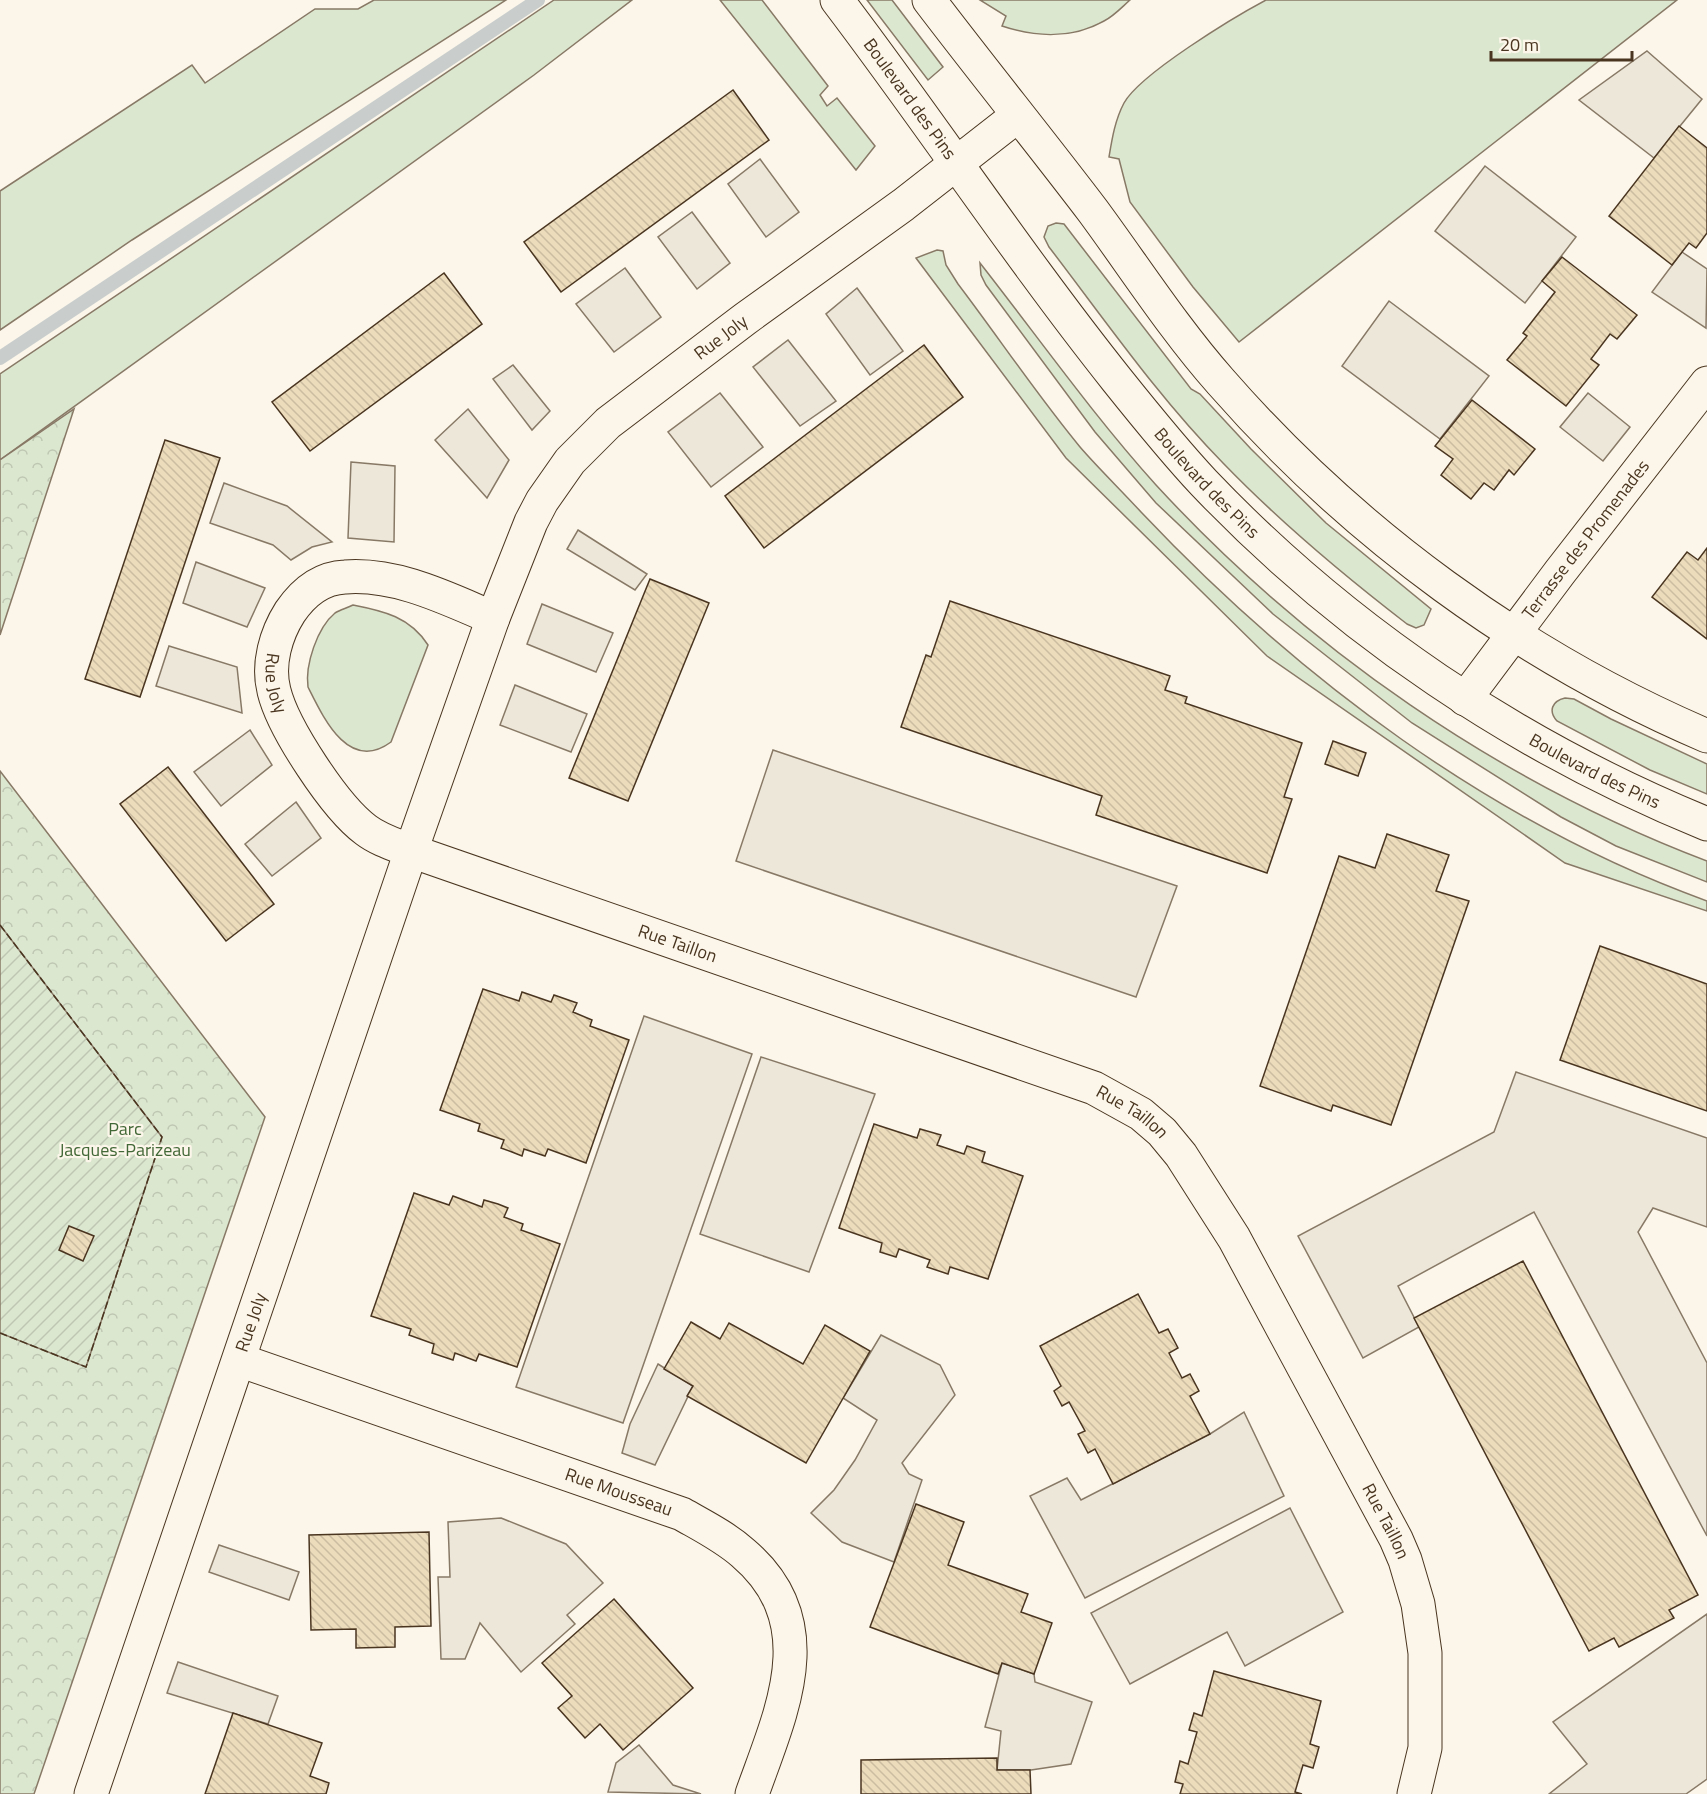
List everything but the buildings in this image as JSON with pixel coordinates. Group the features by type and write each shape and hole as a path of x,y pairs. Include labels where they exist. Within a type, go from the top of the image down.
{"street":[{"name":"Boulevard des Pins","path":"837,0 1086,340 1202,482 1328,599 1466,699 1526,737 1597,775 1707,824"},
{"path":"929,0 1093,212 1186,339 1252,417 1342,503 1443,584 1514,634 1641,706 1707,736"},
{"name":"Rue Joly","path":"91,1794 411,851 494,618 531,522 555,480 608,423 1017,116"},
{"name":"Terrasse des Promenades","path":"1466,699 1707,383"},
{"name":"Rue Joly","path":"411,851 381,840 348,814 304,753 273,689 276,642 286,618 304,595 331,579 347,577 415,587 494,618"},
{"name":"Rue Taillon","path":"411,851 1038,1066 1124,1103 1162,1132 1182,1155 1234,1238 1405,1560 1423,1628 1427,1676 1425,1748 1414,1794"},
{"name":"Rue Mousseau","path":"239,1360 682,1514 730,1542 746,1555 773,1589 782,1608 788,1628 792,1660 786,1697 752,1794"}],"green space":[{"path":"374,0 506,0 132,240 0,330 0,191 192,65 205,83 315,9 358,9"},
{"path":"554,0 632,0 534,75 0,460 0,374"},
{"path":"720,0 762,0 828,86 820,95 827,106 837,98 875,146 856,170"},
{"path":"867,0 892,0 943,67 928,80"},
{"path":"980,0 1130,0 1111,17 1092,27 1066,33 1040,34 1002,26 1006,16"},
{"path":"1266,0 1677,0 1239,342 1193,287 1130,202 1119,159 1109,157 1118,116 1133,91 1189,47"},
{"path":"1056,223 1064,224 1191,389 1200,394 1251,449 1326,523 1431,609 1424,625 1416,628 1407,624 1335,567 1289,527 1199,438 1133,358 1049,247 1044,237 1048,226"},
{"path":"937,250 943,251 946,265 958,284 1080,447 1202,573 1265,632 1332,687 1402,739 1474,787 1550,831 1627,869 1707,901 1707,911 1565,863 1267,656 1066,458 916,258"},
{"path":"980,263 1088,404 1156,485 1214,545 1277,602 1342,655 1410,705 1481,751 1554,792 1630,829 1707,861 1707,882 1616,846 1561,817 1412,723 1273,614 1156,503 1095,432 986,285 981,275"},
{"path":"74,409 0,635 0,460"},
{"path":"353,605 386,613 405,622 421,635 428,645 391,742 376,750 363,751 350,747 340,738 330,727 308,687 310,658 318,637 335,613"},
{"path":"1565,698 1574,699 1707,764 1707,794 1650,770 1557,721 1552,710 1554,704"},
{"name":"Parc Jacques-Parizeau","path":"0,771 265,1117 34,1794 0,1794"},
{"path":"0,925 162,1137 86,1367 0,1333"}],"shaded area":[{"path":"1647,51 1702,99 1654,158 1579,100"},
{"path":"760,159 799,212 766,237 728,184"},
{"path":"1485,166 1576,237 1525,303 1435,231"},
{"path":"692,212 730,263 697,289 658,237"},
{"path":"1682,252 1707,269 1706,328 1652,292"},
{"path":"625,268 661,317 614,352 576,304"},
{"path":"857,288 903,351 870,375 826,314"},
{"path":"1389,301 1489,376 1440,439 1342,366"},
{"path":"788,340 836,401 800,426 753,367"},
{"path":"513,365 550,411 532,430 493,379"},
{"path":"720,393 763,447 711,487 668,432"},
{"path":"1588,393 1630,427 1603,461 1560,427"},
{"path":"468,409 509,460 487,498 435,440"},
{"path":"351,462 395,466 394,542 348,538"},
{"path":"224,483 287,506 332,542 312,547 291,560 273,545 210,523"},
{"path":"578,530 647,574 635,590 567,549"},
{"path":"196,562 265,588 247,627 183,603"},
{"path":"542,604 613,633 596,672 527,644"},
{"path":"169,646 237,667 242,713 156,686"},
{"path":"515,685 587,714 571,752 500,725"},
{"path":"250,730 272,765 221,806 194,772"},
{"path":"773,750 1177,886 1136,997 736,861"},
{"path":"296,802 321,838 272,876 245,844"},
{"path":"644,1016 752,1054 623,1423 516,1387"},
{"path":"761,1057 875,1094 809,1272 700,1234"},
{"path":"1516,1072 1707,1138 1707,1227 1653,1208 1638,1232 1707,1363 1707,1536 1534,1212 1398,1286 1419,1327 1363,1358 1298,1236 1494,1132"},
{"path":"881,1335 940,1365 955,1395 902,1463 909,1474 922,1480 894,1562 842,1542 811,1513 834,1490 855,1460 877,1420 843,1398"},
{"path":"658,1364 693,1386 655,1465 622,1453 630,1424"},
{"path":"1244,1412 1284,1496 1085,1598 1030,1496 1067,1478 1081,1500 1210,1434"},
{"path":"1290,1508 1343,1612 1245,1666 1227,1632 1130,1684 1091,1613"},
{"path":"501,1518 566,1544 603,1583 567,1615 575,1624 521,1672 480,1623 465,1659 441,1659 438,1577 450,1577 448,1522"},
{"path":"219,1545 299,1572 289,1600 209,1572"},
{"path":"1707,1614 1707,1779 1686,1794 1549,1794 1587,1764 1553,1722"},
{"path":"178,1662 278,1696 268,1724 167,1693"},
{"path":"1002,1663 1034,1674 1035,1682 1092,1702 1071,1764 1031,1770 997,1770 1001,1731 985,1727"},
{"path":"639,1745 673,1785 701,1794 608,1792 616,1763"}],"waterway":[{"path":"0,358 538,0"}],"fence":[{"path":"0,925 162,1137 86,1367 0,1333"}]}
